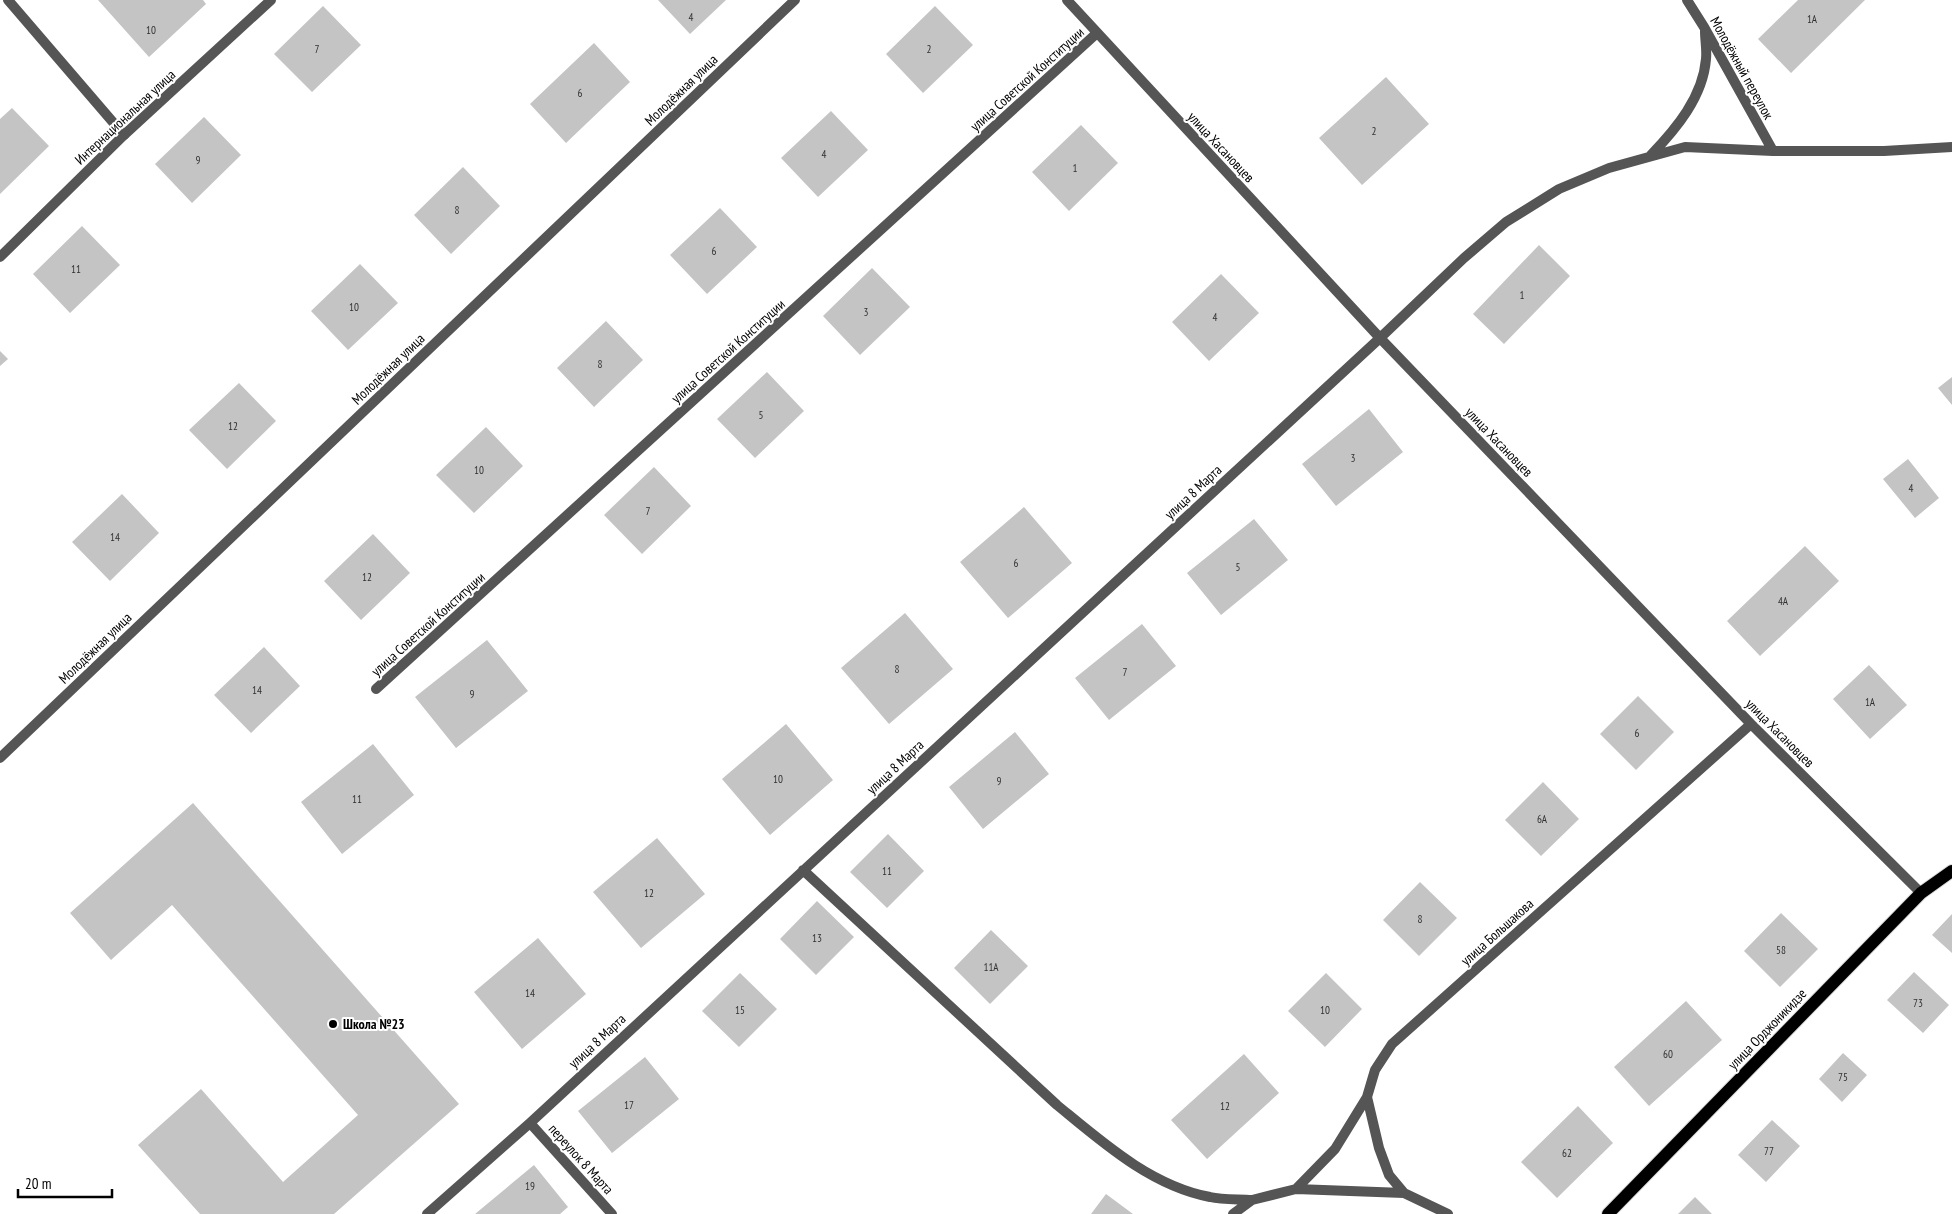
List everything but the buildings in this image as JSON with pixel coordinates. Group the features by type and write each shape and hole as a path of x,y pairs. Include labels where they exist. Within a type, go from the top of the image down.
{"main road":[{"name":"улица Орджоникидзе","path":"1608,1214 1921,893 1952,870"}],"street":[{"path":"8,0 124,135"},
{"name":"Интернациональная улица","path":"0,256 124,135 271,0"},
{"name":"Молодёжная улица","path":"0,758 795,0"},
{"name":"улица Хасановцев","path":"1067,0 1380,338 1751,724 1921,893"},
{"name":"Молодёжный переулок","path":"1687,0 1773,151"},
{"path":"1650,156 1674,131 1702,80 1706,58 1704,27"},
{"name":"улица Советской Конституции","path":"376,690 1098,33"},
{"name":"улица 8 Марта","path":"427,1214 530,1123 1380,338 1464,258 1506,222 1560,189 1609,168 1685,147 1773,151 1884,151 1952,147"},
{"name":"улица Большакова","path":"1296,1189 1335,1149 1367,1097 1375,1070 1392,1044 1751,724"},
{"path":"803,870 1057,1105 1094,1136 1135,1165 1174,1186 1210,1197 1252,1200 1296,1189 1404,1193 1448,1214"},
{"path":"1367,1097 1379,1148 1389,1175 1404,1193"},
{"name":"переулок 8 Марта","path":"530,1123 612,1214"},
{"path":"1233,1214 1252,1200"}],"place":[{"name":"Школа №23","path":"333,1024"}]}
